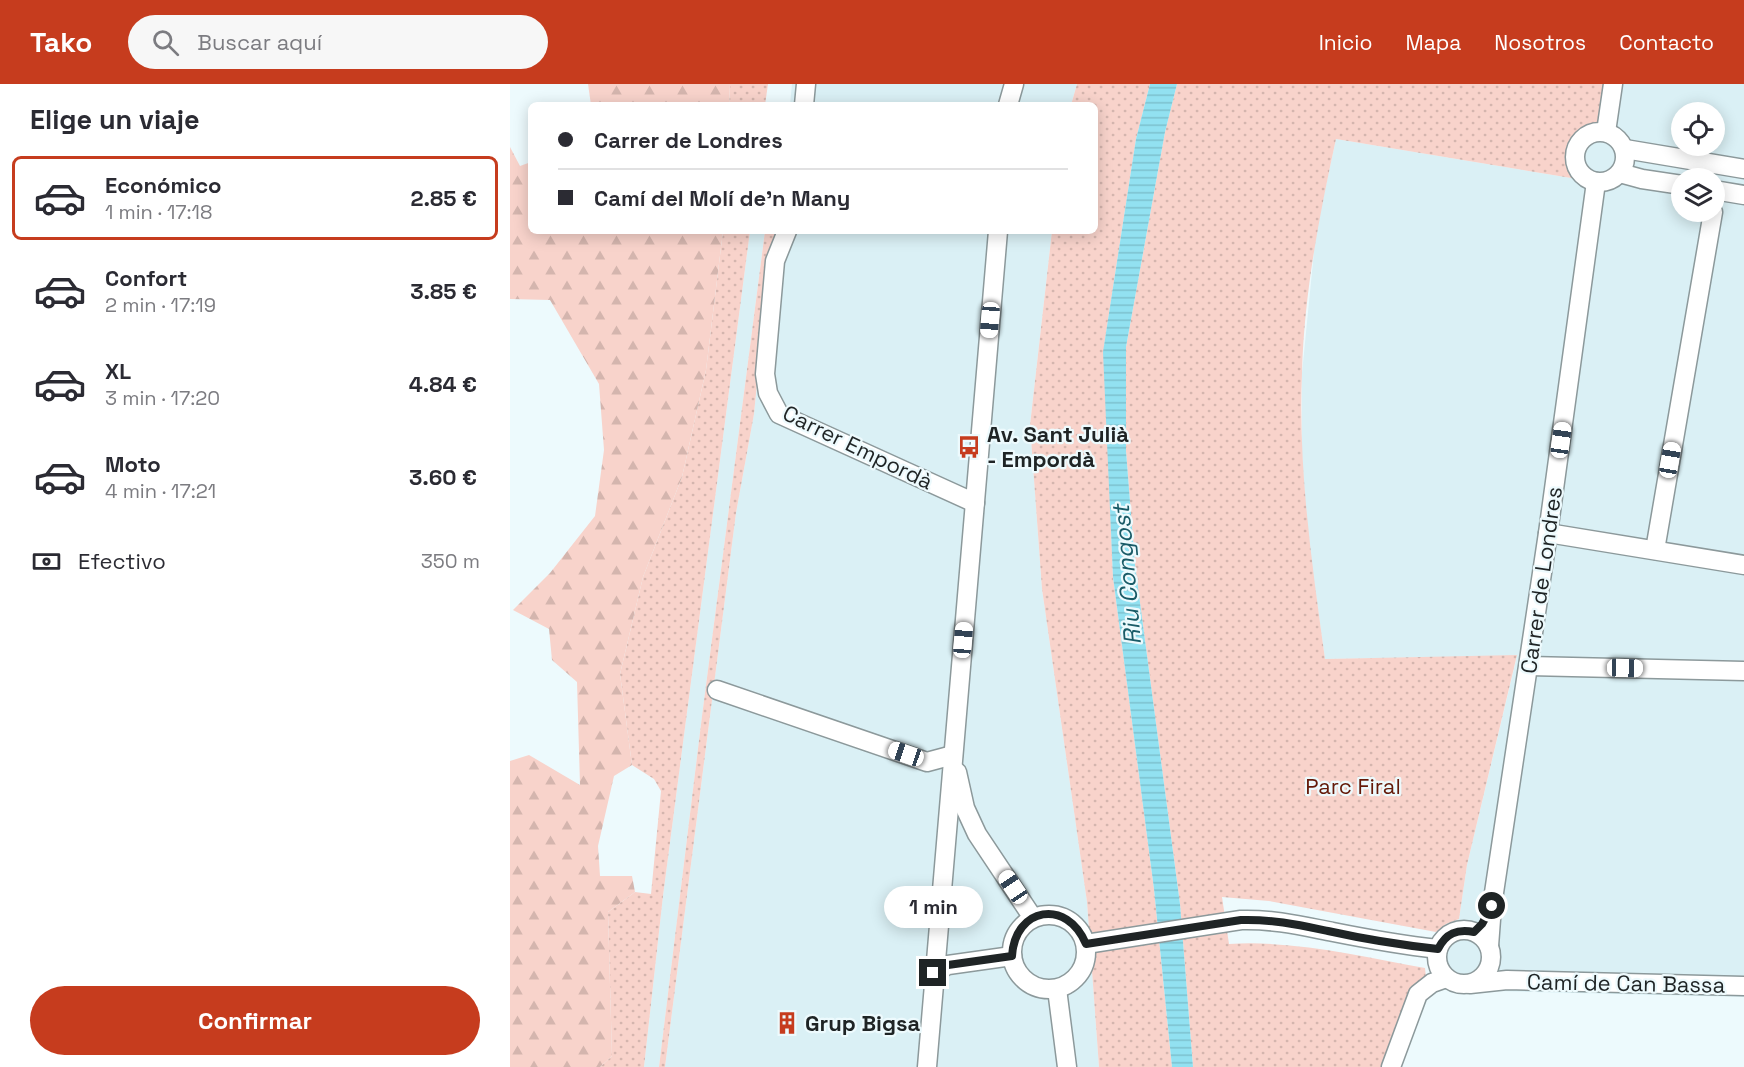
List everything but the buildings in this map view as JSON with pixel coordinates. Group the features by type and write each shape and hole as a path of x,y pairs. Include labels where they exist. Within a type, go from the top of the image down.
{"street":[{"path":"804,102 806,84"},
{"path":"1009,102 1014,84"},
{"path":"1606,132 1613,84"},
{"path":"1606,132 1614,135 1624,149 1626,158 1620,173 1605,182 1596,182 1581,174 1576,167 1574,158 1576,149 1587,135 1606,132"},
{"path":"1624,149 1744,169"},
{"path":"1620,173 1671,183"},
{"name":"Carrer de Londres","path":"1490,951 1492,906 1529,666 1596,182"},
{"path":"1725,194 1744,195"},
{"path":"1655,550 1711,222"},
{"name":"Carrer Empordà","path":"786,234 775,261 765,374 768,393 779,414 975,503"},
{"path":"927,1067 933,973 998,234"},
{"path":"1548,533 1744,565"},
{"path":"1529,666 1744,670"},
{"path":"717,690 927,762 953,755"},
{"path":"953,755 965,808 977,834 1033,918"},
{"name":"Carrer de Londres","path":"1474,932 1482,924 1492,906"},
{"path":"1047,914 1061,916 1072,922 1091,943 1084,967 1077,977 1068,985 1057,989 1045,989 1031,985 1021,977 1012,956 1012,943 1017,932 1033,918 1047,914"},
{"path":"1091,943 1241,920 1285,922 1401,945 1438,949"},
{"path":"1462,930 1474,932 1483,937 1490,951 1490,967 1485,975 1470,984 1457,984 1446,978 1440,969 1437,958 1438,949 1443,939 1449,934 1462,930"},
{"name":"Camí de Can Bassa","path":"1490,951 1496,969 1508,980"},
{"path":"933,973 948,965 1012,956"},
{"path":"1391,1067 1418,994 1432,983 1446,978"},
{"name":"Camí de Can Bassa","path":"1470,984 1508,980 1744,986"},
{"path":"1057,989 1066,1067"}],"shaded area":[{"path":"792,84 1077,84 1072,102 790,102"},
{"path":"1613,84 1744,84 1744,997 1453,990 1440,985 1430,974 1427,945 1436,932 1446,924 1459,919 1467,865 1517,656 1325,659 1307,532 1302,455 1302,373 1316,231 1336,139 1571,178 1576,167 1574,158 1580,141 1596,132 1606,132"},
{"path":"750,234 765,234 659,1067 644,1067 663,896"},
{"path":"778,234 1052,234 1030,425 1042,589 1087,902 1099,1067 665,1067 736,513 754,414 763,322"}],"green space":[{"path":"588,84 730,84 729,102 591,102"},
{"path":"730,84 768,84 765,102 729,102"},
{"path":"1077,84 1150,84 1136,139 1104,346 1113,577 1154,889 1172,1067 1099,1067 1087,902 1042,589 1030,425 1052,234 1098,234 1098,102 1072,102"},
{"name":"Parc Firal","path":"1177,84 1613,84 1606,132 1589,135 1578,144 1575,158 1581,174 1571,178 1336,139 1313,256 1303,343 1301,409 1304,481 1325,659 1517,655 1467,865 1459,919 1446,924 1436,932 1269,901 1222,897 1229,944 1254,943 1303,947 1425,968 1426,978 1383,1067 1193,1067 1180,904 1135,565 1126,451 1126,347 1165,132"},
{"path":"510,147 520,166 528,163 528,234 723,234 706,370 682,477 643,577 620,674 632,765 614,776 598,846 600,876 632,876 635,892 608,912 612,1056 600,1067 510,1067 510,761 529,755 580,785 577,682 552,660 549,629 513,610 550,573 595,516 604,450 599,384 550,300 510,299"},
{"path":"723,234 750,234 663,896 644,1067 600,1067 612,1056 608,912 635,892 651,894 661,791 654,779 632,765 620,674 643,577 682,477 706,370"},
{"path":"765,234 778,234 763,322 754,414 736,513 665,1067 659,1067"}],"water":[{"name":"Riu Congost","path":"1150,84 1177,84 1165,132 1126,347 1126,451 1135,565 1180,904 1193,1067 1172,1067 1154,889 1113,577 1103,352 1136,139"}],"place":[{"name":"Av. Sant Julià - Empordà","path":"969,447"},
{"name":"Grup Bigsa","path":"787,1023"}],"route":[{"path":"933,973 948,965 1012,956 1012,943 1017,932 1033,918 1047,914 1061,916 1072,922 1081,931 1086,944 1241,920 1258,920 1294,923 1401,945 1438,949 1443,939 1449,934 1462,930 1474,932 1482,924 1492,906"}]}
